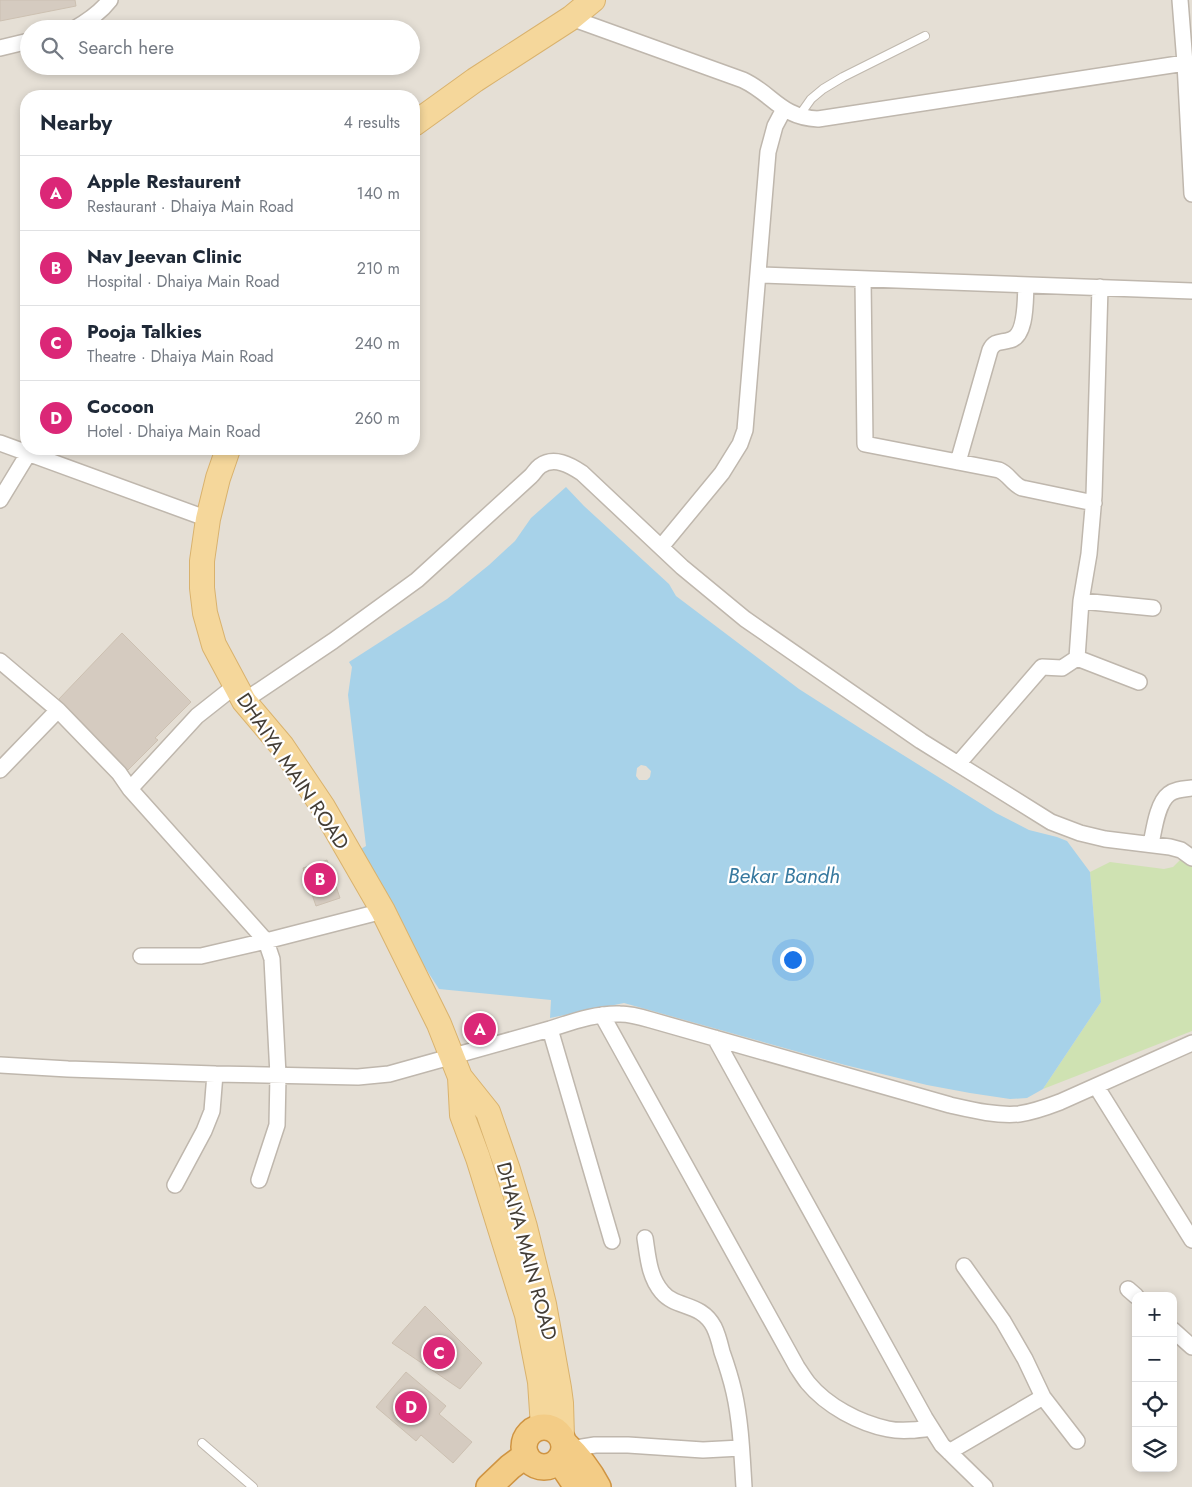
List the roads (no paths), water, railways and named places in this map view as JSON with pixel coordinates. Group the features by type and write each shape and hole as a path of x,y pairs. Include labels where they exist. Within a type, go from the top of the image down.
{"highway":[{"path":"489,1487 510,1467 552,1448"},
{"path":"510,1487 552,1448"},
{"path":"552,1448 590,1472 598,1487"},
{"name":"DHAIYA MAIN ROAD","path":"552,1448 577,1487"}],"main road":[{"path":"420,120 475,80 571,18 593,0"},
{"name":"DHAIYA MAIN ROAD","path":"226,455 208,519 202,570 205,613 214,645 240,693 282,746 323,807 383,911 426,997 457,1066 462,1115 478,1158 527,1315 552,1448"}],"street":[{"path":"90,20 101,11 110,0"},
{"path":"1184,3 1184,63 1190,111 1192,194"},
{"path":"571,18 743,80 758,88 784,110 799,116 818,119 1184,63"},
{"path":"0,48 20,43"},
{"path":"661,547 722,473 740,444 745,430 768,152 775,126 784,110"},
{"path":"759,275 1192,290"},
{"path":"863,279 865,444 1004,472 1017,486 1094,503"},
{"path":"958,462 992,345 997,341 1016,338 1022,326 1026,285"},
{"path":"1077,658 1081,601 1089,554 1094,503 1100,287"},
{"path":"0,443 20,451"},
{"path":"0,500 27,455"},
{"path":"31,455 208,519"},
{"path":"130,789 197,716 333,641 410,585 540,466 560,462 570,465 582,473 682,567 745,618 921,741 1051,822 1080,833 1105,839 1170,847 1181,850 1192,858"},
{"path":"1081,601 1153,608"},
{"path":"958,764 1042,668 1062,668 1077,658"},
{"path":"1077,658 1139,682"},
{"path":"0,660 58,710 119,773 130,789 266,941 272,958 278,1076 277,1125 259,1180"},
{"path":"0,770 58,710"},
{"path":"1151,844 1160,804 1168,794 1179,789 1192,788"},
{"path":"141,956 201,956 383,911"},
{"path":"0,1065 215,1074 358,1077 457,1066 571,1022 602,1015 622,1014 715,1038 950,1105 997,1114 1019,1114 1060,1102 1192,1043"},
{"path":"602,1015 797,1367 808,1383 833,1405 869,1423 904,1431 931,1428"},
{"path":"550,1029 612,1241"},
{"path":"715,1038 931,1428 949,1452 985,1487"},
{"path":"176,1185 204,1131 212,1111 215,1074"},
{"path":"1096,1086 1192,1240"},
{"path":"645,1238 649,1266 663,1294 706,1315 714,1327 735,1394 744,1487"},
{"path":"964,1266 1003,1321 1025,1359 1043,1397 1077,1440"},
{"path":"1177,1334 1192,1347"},
{"path":"949,1452 1043,1397"},
{"path":"552,1448 594,1445 628,1445 703,1450 741,1448"}],"lane":[{"path":"799,116 811,99 823,89 925,36"},
{"path":"202,1443 253,1487"}],"water":[{"name":"Bekar Bandh","path":"566,487 669,584 676,596 799,689 996,813 1029,830 1067,841 1090,872 1101,1002 1043,1089 1027,1098 1010,1099 927,1085 845,1065 624,1003 550,1018 551,1000 439,989 382,901 359,850 366,846 348,695 352,667 349,662 447,599 515,541 531,518","holes":["641,765 646,766 651,771 650,777 647,780 639,780 636,776 637,768"]}],"place":[{"name":"Nav Jeevan Clinic","path":"320,879"},
{"name":"Apple Restaurent","path":"480,1029"},
{"name":"Pooja Talkies","path":"439,1353"},
{"name":"Cocoon","path":"411,1407"}]}
